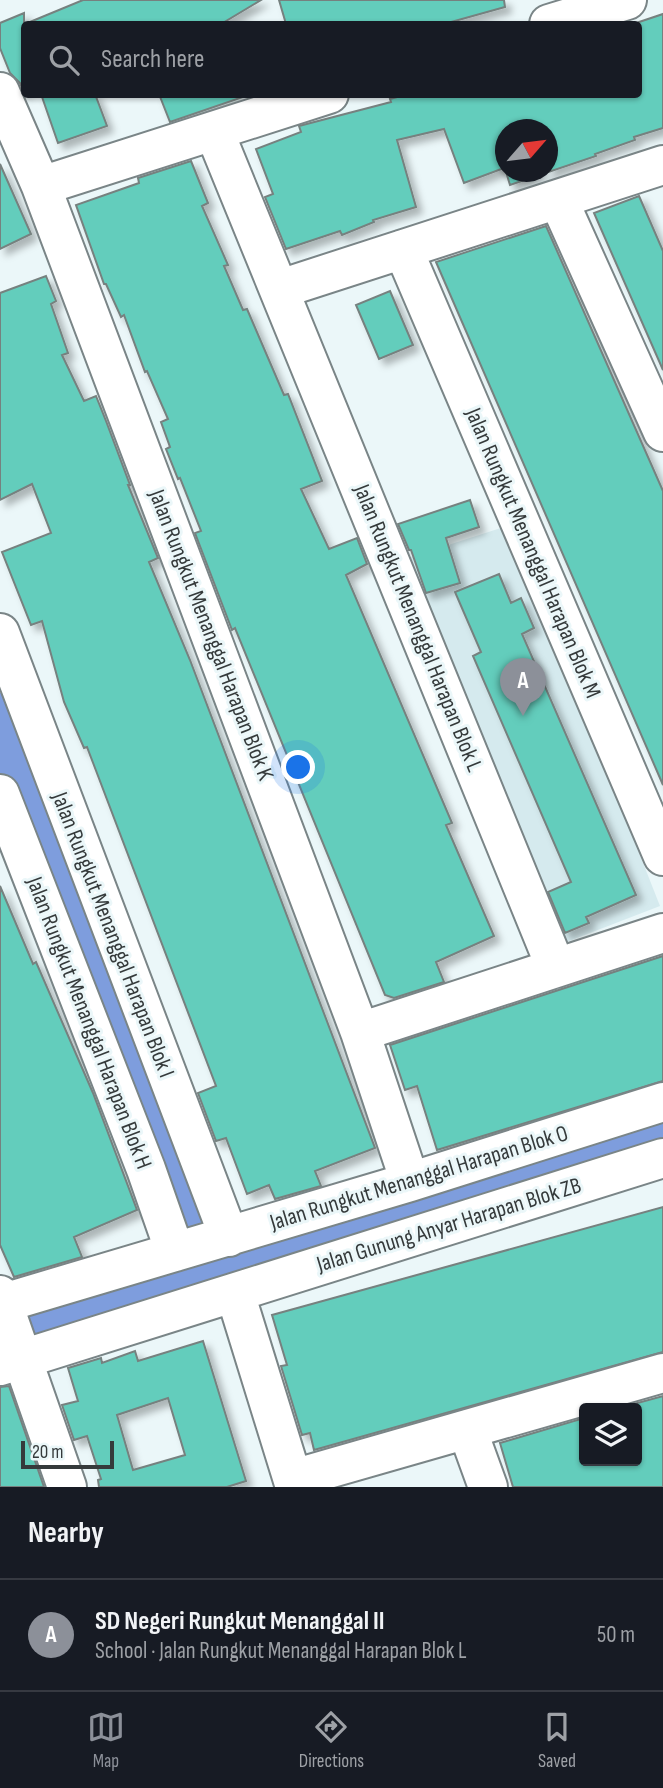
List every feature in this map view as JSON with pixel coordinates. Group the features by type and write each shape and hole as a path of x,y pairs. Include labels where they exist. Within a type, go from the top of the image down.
{"street":[{"path":"560,21 626,0"},
{"name":"Jalan Rungkut Menanggal Harapan Blok K","path":"0,92 41,186 360,1032 410,1182"},
{"path":"41,186 317,98"},
{"name":"Jalan Rungkut Menanggal Harapan Blok L","path":"214,131 556,968"},
{"path":"280,289 663,165"},
{"path":"558,198 663,432"},
{"name":"Jalan Rungkut Menanggal Harapan Blok M","path":"403,249 663,856"},
{"name":"Jalan Rungkut Menanggal Harapan Blok I","path":"0,633 202,1245"},
{"name":"Jalan Rungkut Menanggal Harapan Blok H","path":"0,794 141,1156 202,1245"},
{"path":"360,1032 663,933"},
{"name":"Jalan Rungkut Menanggal Harapan Blok O","path":"7,1326 202,1245 663,1101"},
{"name":"Jalan Gunung Anyar Harapan Blok ZB","path":"7,1326 235,1293 663,1158"},
{"path":"235,1293 294,1483 467,1429 663,1373"},
{"path":"7,1326 67,1487"},
{"path":"467,1429 488,1487"}],"shaded area":[{"path":"510,525 660,906 551,948 399,561"}],"building":[{"path":"83,0 261,0 226,21 32,21"},
{"path":"279,0 504,0 505,7 455,21 285,21"},
{"path":"24,13 24,21 21,21 21,86 10,73 0,48 0,23"},
{"path":"663,14 663,128 634,137 635,140 558,169 558,119 495,119 495,171 464,183 444,129 397,140 416,207 373,220 374,222 342,235 340,231 286,249 265,197 273,194 256,149 301,132 299,126 391,102 390,99 394,98 642,98 642,21"},
{"path":"42,98 96,98 107,126 58,143"},
{"path":"161,98 240,98 170,122"},
{"path":"191,161 208,203 202,206 228,265 224,266 243,310 247,309 284,395 288,394 322,481 301,489 329,549 357,538 367,564 346,575 452,823 446,825 494,936 436,962 444,982 394,998 385,995 235,628 232,630 195,533 201,531 166,449 170,447 161,422 168,419 147,371 145,372 124,315 121,317 104,284 76,205 139,183 138,178"},
{"path":"0,164 31,234 0,249"},
{"path":"639,196 663,251 663,370 594,213"},
{"path":"546,226 663,491 663,785 436,262"},
{"path":"46,276 56,301 51,304 68,353 62,355 84,401 96,396 106,421 128,485 158,558 149,562 190,660 375,1148 315,1171 321,1186 275,1199 269,1185 247,1194 226,1138 216,1141 198,1093 216,1086 87,747 84,748 64,702 42,621 31,625 2,552 51,533 32,484 0,500 0,293"},
{"path":"390,291 413,345 379,359 356,305"},
{"path":"470,500 479,527 446,538 460,583 426,593 411,550 398,524"},
{"path":"499,574 511,603 521,598 534,628 522,634 636,895 586,917 589,923 565,933 548,892 571,882 473,656 481,652 455,592"},
{"path":"0,886 93,1093 137,1210 74,1237 82,1257 14,1277 0,1245"},
{"path":"663,956 663,1081 437,1150 417,1086 405,1090 390,1045"},
{"path":"663,1207 663,1352 314,1450 310,1433 302,1435 281,1366 287,1365 272,1315"},
{"path":"203,1341 246,1481 227,1487 99,1487 98,1480 101,1479 87,1436 74,1440 62,1405 78,1401 68,1368 101,1358 102,1363 135,1351 138,1361","holes":["168,1398 185,1455 133,1470 117,1415"]},
{"path":"9,1386 44,1487 0,1487 0,1387"},
{"path":"663,1396 663,1487 513,1487 500,1443 579,1419 579,1466 642,1466 642,1403 637,1403"}],"waterway":[{"path":"0,721 211,1274"},
{"path":"0,1338 663,1137"}],"place":[{"name":"SD Negeri Rungkut Menanggal II","path":"523,716"}]}
